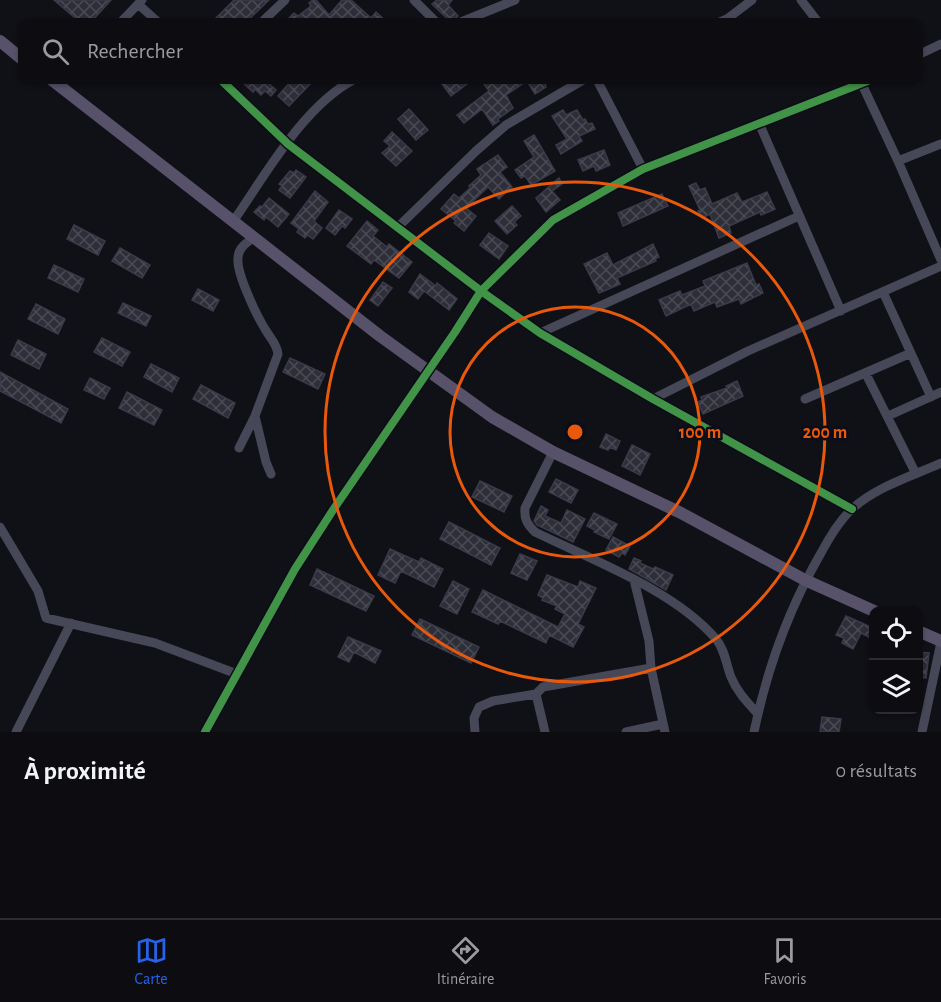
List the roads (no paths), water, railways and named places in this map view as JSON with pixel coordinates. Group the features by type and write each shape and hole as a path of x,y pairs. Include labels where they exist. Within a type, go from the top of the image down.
{"main road":[{"path":"0,41 18,56"},
{"path":"62,84 428,371 492,417 553,452 681,513 805,580 869,609"},
{"path":"923,633 941,642"}],"street":[{"path":"266,18 285,0"},
{"path":"414,0 432,18"},
{"path":"471,18 514,0"},
{"path":"730,18 752,0"},
{"path":"801,0 815,18"},
{"path":"125,18 140,3 154,18"},
{"path":"923,53 941,44"},
{"path":"225,84 288,144 481,291 540,333 653,399 852,508"},
{"path":"234,220 307,116 346,84"},
{"path":"398,227 506,125 576,84"},
{"path":"599,84 642,169"},
{"path":"205,732 295,569 481,291 553,219 642,169 856,84"},
{"path":"865,84 941,260"},
{"path":"759,123 841,311"},
{"path":"898,161 941,144"},
{"path":"540,333 798,216"},
{"path":"239,448 255,416 278,354 278,348 251,302 237,258 244,244 255,237"},
{"path":"653,399 748,351 941,266"},
{"path":"883,292 931,397"},
{"path":"805,399 911,353"},
{"path":"866,374 916,474"},
{"path":"888,416 941,392"},
{"path":"255,416 271,474"},
{"path":"553,452 525,508 524,517 528,525 535,532 634,580 679,606 701,624 717,641 723,651 732,680 743,698 758,714"},
{"path":"754,732 773,656 805,580 828,541 852,508 877,492 941,463"},
{"path":"0,526 38,591 46,618 155,643 237,674"},
{"path":"626,732 664,728 651,668 649,641 634,580"},
{"path":"16,732 71,623"},
{"path":"921,732 941,642"},
{"path":"475,732 474,718 479,707 493,701 536,694 543,687 651,668"},
{"path":"536,694 544,732"}]}
